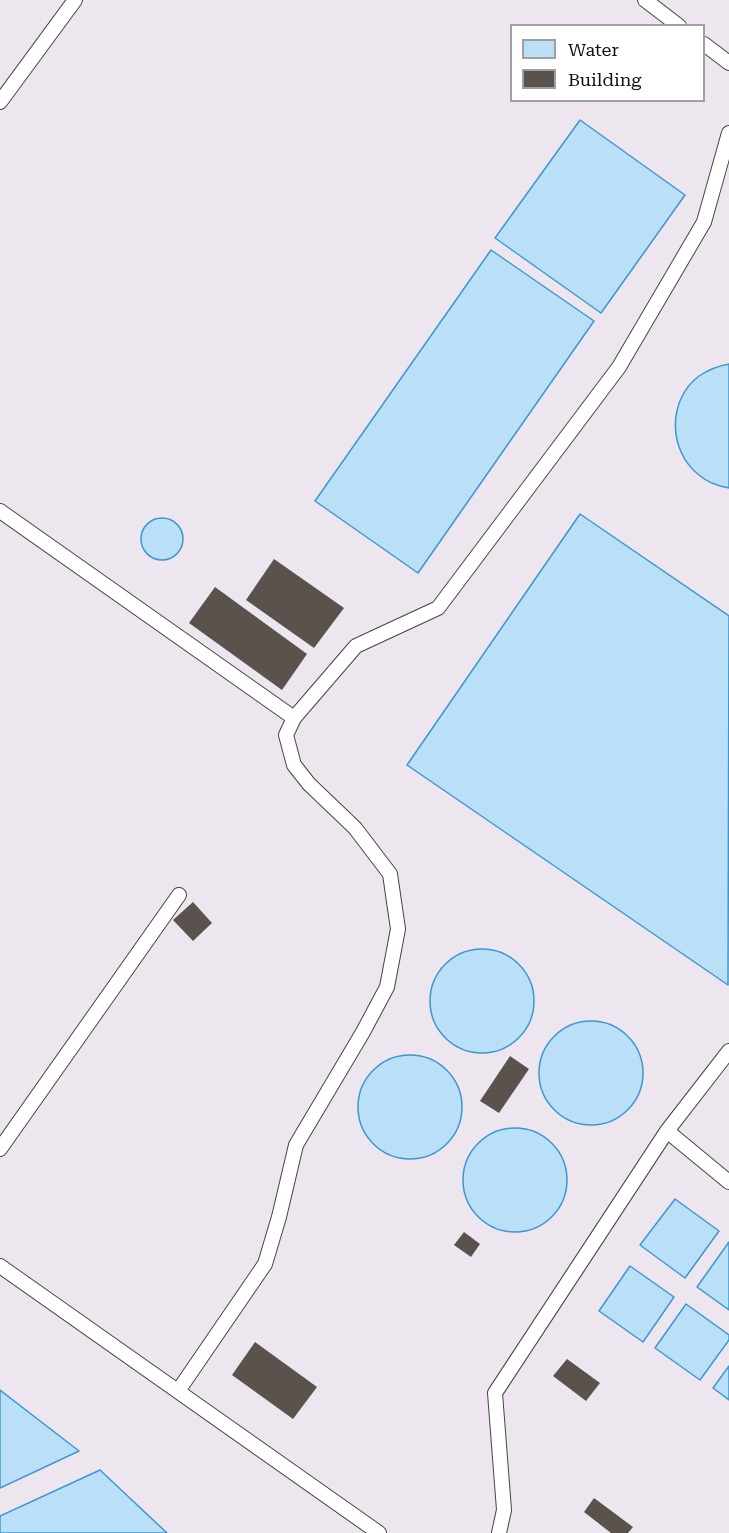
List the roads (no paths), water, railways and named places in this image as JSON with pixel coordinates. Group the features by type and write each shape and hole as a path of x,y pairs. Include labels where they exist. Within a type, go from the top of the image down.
{"lane":[{"path":"0,102 75,0"},
{"path":"645,0 676,24"},
{"path":"705,45 729,63"},
{"path":"178,1391 265,1264 296,1145 387,987 398,929 390,874 355,828 309,784 294,765 286,735 294,718 356,646 438,608 612,376 704,222 729,133"},
{"path":"0,511 294,718"},
{"path":"0,1149 179,895"},
{"path":"499,1533 504,1510 495,1394 667,1131 729,1051"},
{"path":"667,1131 729,1182"},
{"path":"0,1266 379,1533"}],"water":[{"path":"580,120 685,195 601,313 495,238"},
{"path":"491,250 594,321 418,573 315,501"},
{"path":"729,364 729,488 706,480 689,465 681,453 675,426 681,398 689,386 706,372"},
{"path":"580,514 729,616 728,985 407,765"},
{"path":"162,518 177,524 183,539 177,554 162,560 147,554 141,539 147,524"},
{"path":"482,949 502,953 519,964 530,981 534,1001 530,1021 519,1038 502,1049 482,1053 462,1049 445,1038 434,1021 430,1001 434,981 445,964 462,953"},
{"path":"591,1021 611,1025 628,1036 639,1053 643,1073 639,1093 628,1110 611,1121 591,1125 571,1121 554,1110 543,1093 539,1073 543,1053 554,1036 571,1025"},
{"path":"410,1055 430,1059 447,1070 458,1087 462,1107 458,1127 447,1144 430,1155 410,1159 390,1155 373,1144 362,1127 358,1107 362,1087 373,1070 390,1059"},
{"path":"515,1128 535,1132 552,1143 563,1160 567,1180 563,1200 552,1217 535,1228 515,1232 495,1228 478,1217 467,1200 463,1180 467,1160 478,1143 495,1132"},
{"path":"675,1199 719,1231 685,1278 640,1245"},
{"path":"729,1242 729,1310 697,1287"},
{"path":"630,1266 674,1297 643,1342 599,1311"},
{"path":"686,1304 729,1335 729,1340 700,1380 655,1348"},
{"path":"729,1366 729,1400 713,1388"},
{"path":"0,1390 79,1451 0,1488"},
{"path":"100,1470 167,1533 0,1533 0,1516"}]}
